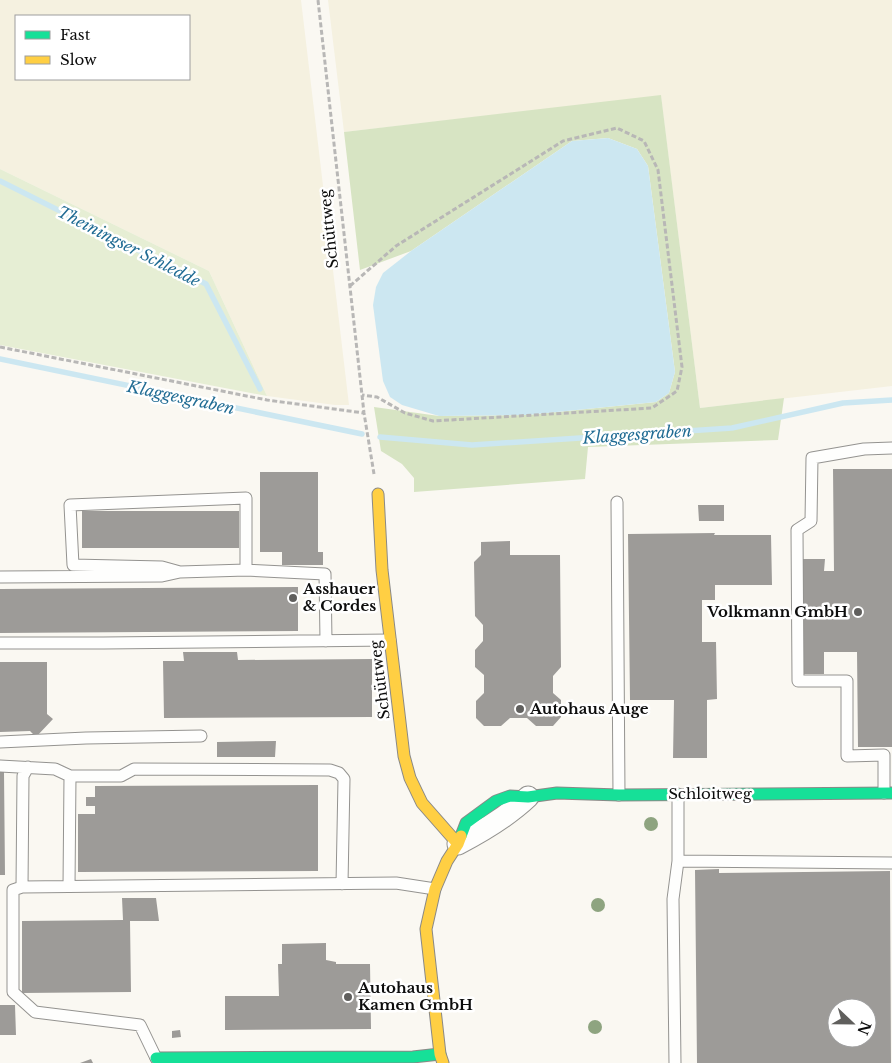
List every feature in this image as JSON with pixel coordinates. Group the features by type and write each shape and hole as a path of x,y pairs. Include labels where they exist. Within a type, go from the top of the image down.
{"street":[{"name":"Schüttweg","path":"378,494 382,570 404,756 410,778 422,803 458,844"},
{"name":"Schloitweg","path":"458,844 478,834 516,809 528,797 557,793 619,795 888,793"},
{"path":"156,1058 442,1058 426,929 435,889 447,861 458,844"}],"lane":[{"path":"888,793 884,755 847,756 847,680 798,681 797,530 810,521 812,458 864,449 892,448"},
{"path":"180,572 162,568 73,566 70,505 246,498 246,570"},
{"path":"617,502 619,795"},
{"path":"0,577 162,576 180,572 246,570 325,574 326,641"},
{"path":"0,642 390,640"},
{"path":"0,742 201,736"},
{"path":"0,766 55,769 70,776 121,776 134,768 330,770 339,773 344,779 342,884"},
{"path":"22,887 23,776 28,767"},
{"path":"69,886 70,776"},
{"path":"674,1063 673,900 678,861 678,794"},
{"path":"678,861 892,863"},
{"path":"156,1058 140,1024 35,1012 13,992 14,890 22,887 69,886 396,883 435,889"}],"path":[{"name":"Schüttweg","path":"318,0 364,413 371,455"},
{"path":"350,286 396,246 563,141 617,128 644,141 658,170 682,367 677,391 652,408 433,420 405,413 377,396 362,395"},
{"path":"0,347 267,400 364,413"}],"shaded area":[{"path":"0,0 301,0 349,405 335,405 267,396 209,271 0,169"},
{"path":"328,0 892,0 892,386 700,408 661,96 344,132"}],"green space":[{"path":"661,95 700,408 784,398 778,440 588,447 585,479 414,492 414,478 402,464 381,451 374,407 439,416 527,415 656,402 669,393 675,372 648,166 637,149 608,138 572,141 411,251 360,270 344,132"},
{"path":"0,169 209,271 267,396 0,345"}],"water":[{"path":"608,138 637,149 648,166 675,372 669,393 656,402 527,415 439,416 402,405 390,397 383,381 373,305 376,287 383,273 411,251 572,141"}],"building":[{"name":"Volkmann GmbH","path":"833,469 892,469 892,747 858,747 857,652 824,652 824,674 803,674 803,559 825,559 824,571 834,571"},
{"path":"260,472 318,472 318,552 323,552 323,565 282,565 282,552 260,552"},
{"path":"698,505 724,505 724,521 699,521"},
{"path":"82,511 239,511 239,548 82,548"},
{"path":"715,533 714,535 771,535 772,585 715,585 715,600 702,600 702,642 716,642 717,699 707,700 707,758 673,758 674,700 630,700 628,534"},
{"path":"510,541 510,555 560,555 561,667 553,676 553,693 561,700 561,717 553,726 536,726 527,718 510,718 501,726 484,726 476,718 476,701 484,693 484,675 475,667 475,650 483,641 483,625 475,616 474,562 481,555 481,542"},
{"path":"298,587 298,631 0,633 0,589"},
{"path":"183,652 237,652 238,660 372,659 372,717 164,718 163,661 184,661"},
{"path":"0,662 47,662 47,714 53,719 36,737 30,731 0,732"},
{"path":"276,741 275,757 217,757 217,742"},
{"path":"0,772 4,772 5,875 0,875"},
{"path":"318,785 318,871 78,872 78,814 95,814 95,806 86,806 86,797 95,797 95,786"},
{"path":"719,869 719,873 890,871 891,1063 697,1063 695,870"},
{"path":"122,898 156,898 159,921 130,921 131,992 22,993 22,921 123,920"},
{"path":"326,943 326,960 336,962 336,964 370,964 371,1029 225,1030 225,996 279,996 278,964 282,964 282,944"},
{"path":"0,1005 15,1005 16,1035 0,1035"},
{"path":"180,1030 181,1037 172,1038 172,1031"},
{"path":"91,1059 93,1063 80,1063"}],"waterway":[{"name":"Theiningser Schledde","path":"0,181 206,284 260,389"},
{"name":"Klaggesgraben","path":"0,359 362,434"},
{"name":"Klaggesgraben","path":"380,437 472,445 732,428 843,403 892,400"}],"traffic: fast":[{"path":"461,836 466,823 496,801 510,796 528,797 557,793 619,795 892,793"},
{"path":"156,1058 413,1057 440,1054"}],"traffic: slow":[{"path":"378,494 382,570 404,756 410,778 422,803 458,844"},
{"path":"443,1063 440,1054 426,929 435,889 447,861 461,836"}],"place":[{"name":"Asshauer & Cordes","path":"293,598"},
{"name":"Volkmann GmbH","path":"858,612"},
{"name":"Autohaus Auge","path":"520,709"},
{"name":"Autohaus Kamen GmbH","path":"348,997"}]}
